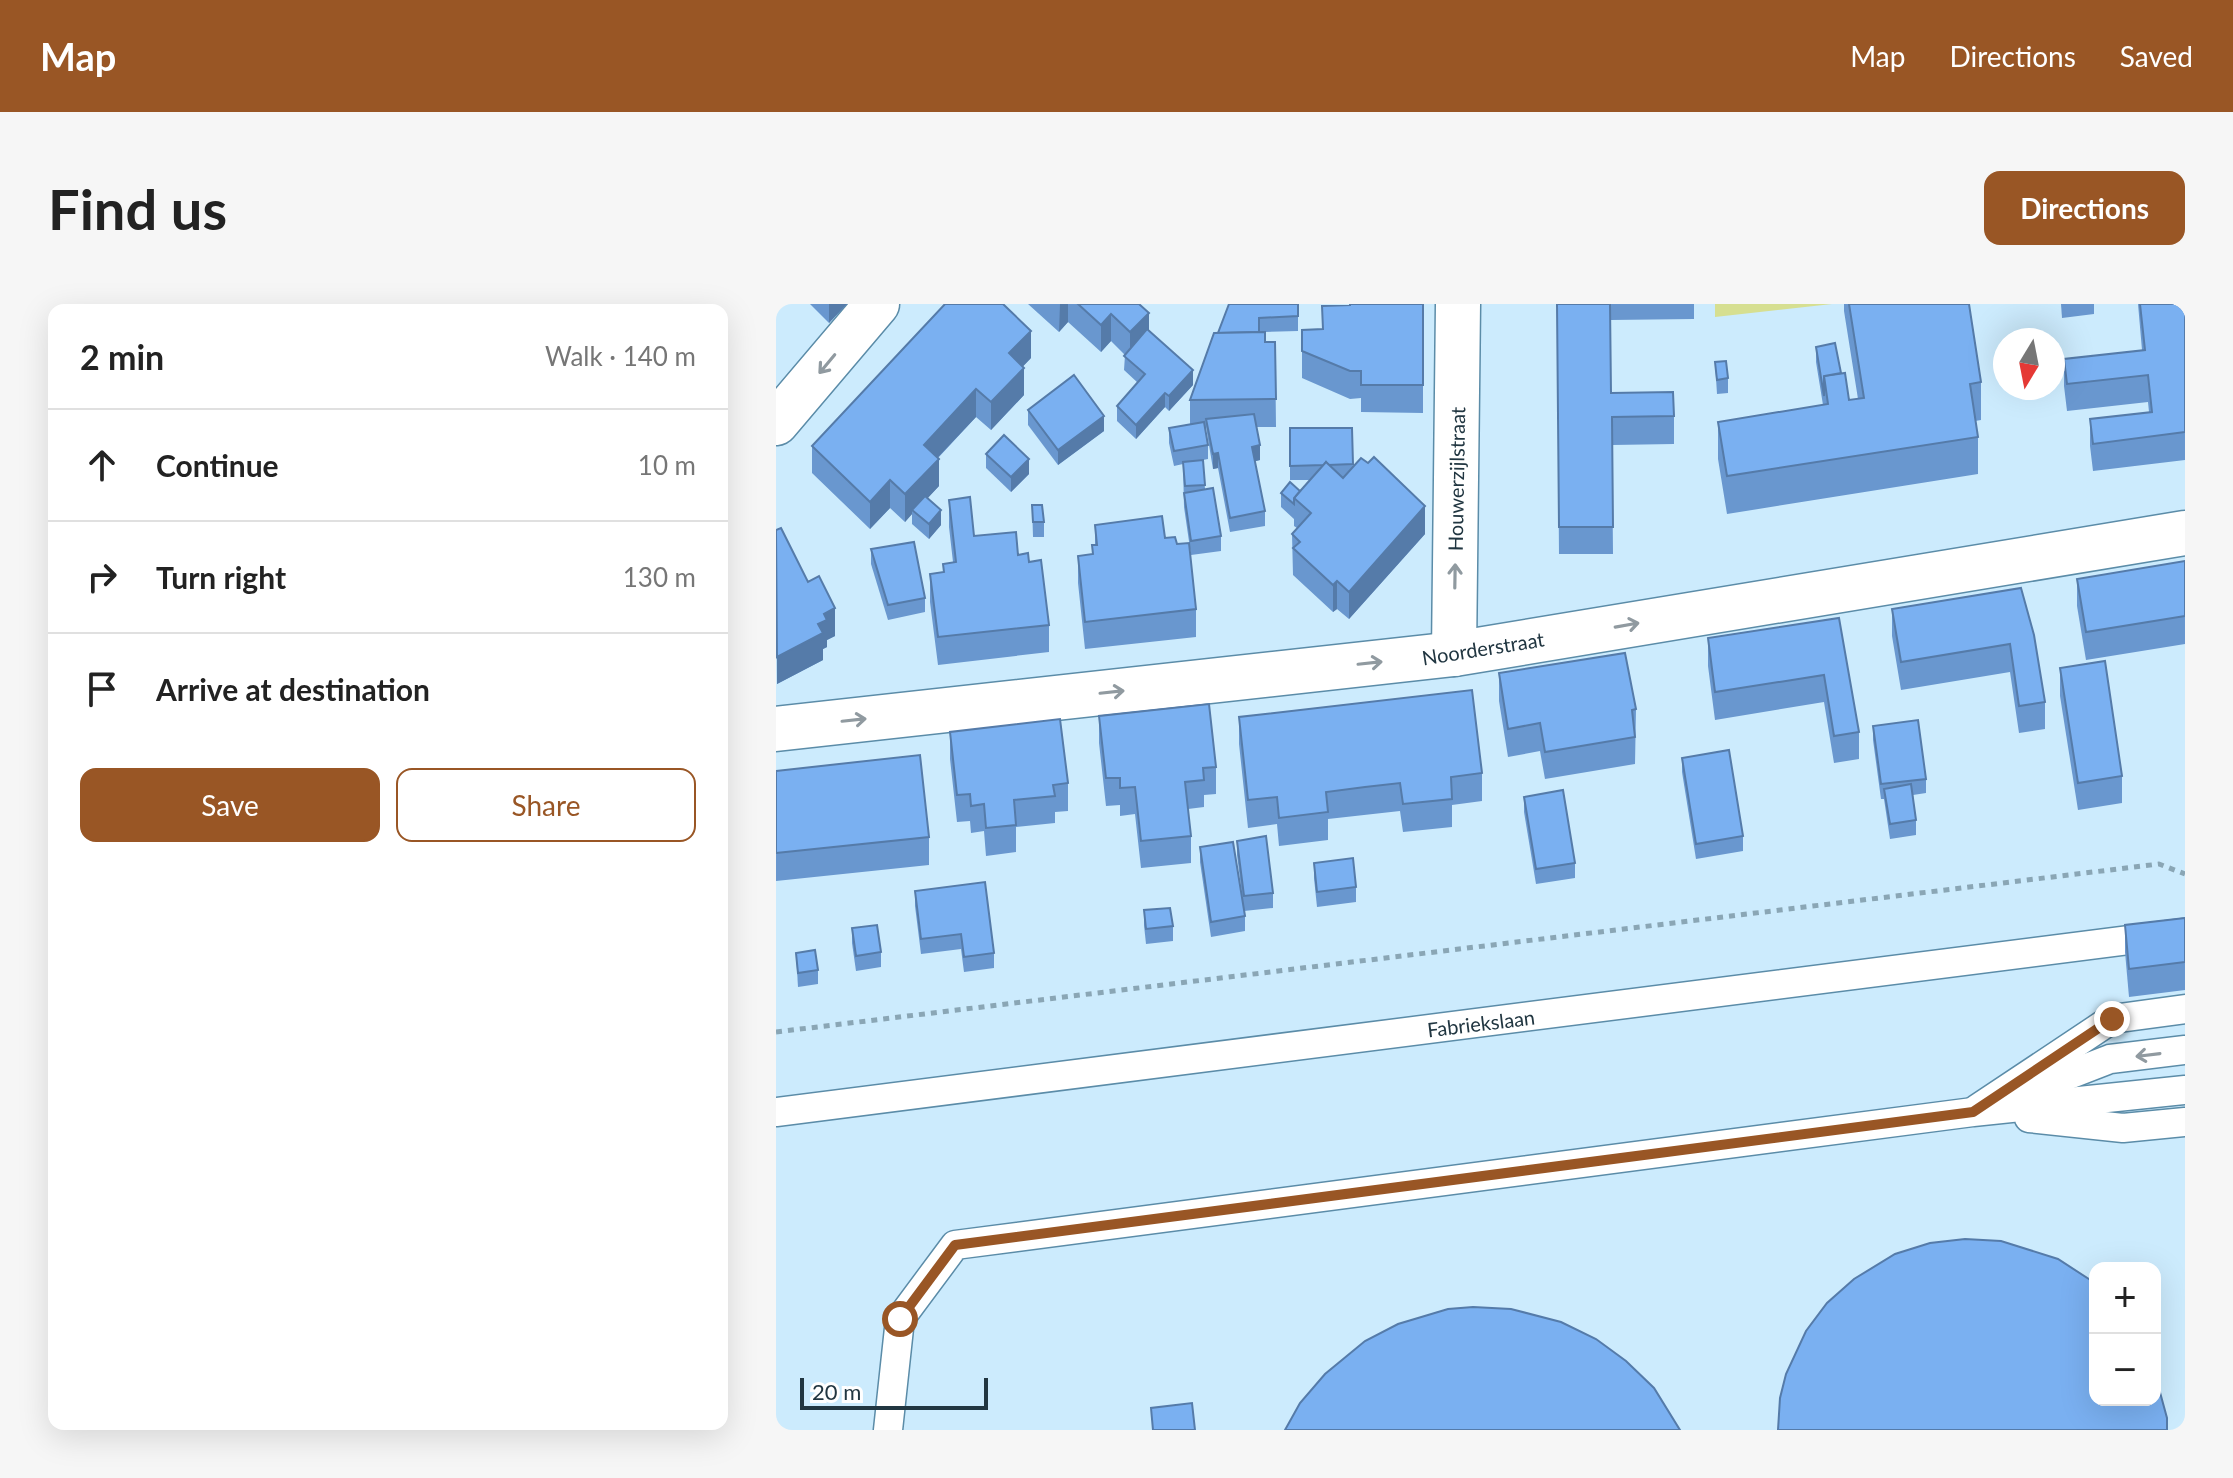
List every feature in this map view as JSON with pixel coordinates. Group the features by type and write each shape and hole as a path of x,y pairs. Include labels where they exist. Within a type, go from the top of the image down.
{"street":[{"path":"776,423 877,304"},
{"name":"Houwerzijlstraat","path":"1454,654 1458,304"},
{"name":"Noorderstraat","path":"776,729 1454,654 2185,533"}],"lane":[{"name":"Fabriekslaan","path":"776,1112 2185,933"},
{"path":"1973,1112 2112,1019 2185,1009"},
{"path":"1973,1112 2110,1059 2185,1050"},
{"path":"888,1430 900,1319 955,1245 1973,1112 2185,1090"},
{"path":"1973,1112 2123,1128 2185,1122"}],"path":[{"path":"776,1032 2159,864 2185,874"}],"green space":[{"path":"1715,304 1832,304 1715,317"}],"building":[{"path":"945,304 1003,304 1031,331 1009,353 1024,368 991,402 976,389 924,445 939,459 905,494 890,480 870,502 812,446"},
{"path":"1078,304 1139,304 1149,313 1130,332 1111,314 1101,325"},
{"path":"1229,304 1298,304 1298,316 1259,318 1259,332 1218,333"},
{"path":"1423,304 1423,385 1361,385 1361,371 1350,371 1302,351 1302,330 1323,329 1322,306"},
{"path":"1557,304 1610,304 1611,393 1673,392 1674,416 1612,417 1613,527 1559,527"},
{"path":"1849,304 1969,304 1981,382 1970,384 1978,437 1727,476 1718,422 1828,404 1824,376 1845,373 1849,400 1864,398"},
{"path":"2140,304 2185,304 2185,432 2093,444 2090,419 2152,412 2148,375 2067,384 2065,359 2145,350"},
{"path":"1147,329 1193,370 1169,396 1165,393 1136,425 1117,406 1145,374 1124,356"},
{"path":"1265,332 1265,342 1275,342 1276,399 1190,400 1214,333"},
{"path":"1835,343 1841,373 1824,376 1824,396 1816,347"},
{"path":"1726,361 1728,378 1717,380 1715,362"},
{"path":"1074,375 1104,416 1058,450 1028,410"},
{"path":"1254,414 1260,445 1252,447 1265,511 1230,518 1218,453 1213,454 1206,419"},
{"path":"1204,422 1208,445 1174,451 1169,428"},
{"path":"1290,428 1352,428 1353,464 1328,465 1326,462 1324,465 1290,466"},
{"path":"1004,435 1029,459 1011,477 986,454"},
{"path":"1374,457 1425,506 1349,592 1337,581 1333,585 1293,548 1300,542 1292,534 1311,513 1294,498 1326,462 1343,478 1361,458 1368,463"},
{"path":"1203,460 1205,485 1185,486 1183,462"},
{"path":"1290,482 1300,491 1294,498 1294,504 1281,493"},
{"path":"1213,488 1221,536 1191,541 1184,493"},
{"path":"925,496 941,510 929,524 912,510"},
{"path":"970,497 974,536 1016,532 1018,555 1028,553 1029,562 1041,560 1049,625 938,637 930,574 944,572 943,564 956,562 949,500"},
{"path":"1032,505 1042,505 1044,522 1033,522"},
{"path":"1162,516 1165,538 1175,537 1177,544 1189,543 1196,609 1085,622 1078,556 1093,554 1092,545 1097,545 1095,525"},
{"path":"781,528 808,582 819,576 835,608 824,614 827,620 818,624 823,633 777,657 776,530"},
{"path":"914,542 925,598 888,605 871,549"},
{"path":"2185,561 2185,616 2086,632 2077,579"},
{"path":"2021,588 2034,635 2045,702 2019,706 2010,644 1901,662 1892,609"},
{"path":"1839,618 1859,732 1834,736 1824,675 1715,692 1708,638"},
{"path":"1625,653 1636,709 1632,710 1635,737 1545,752 1540,723 1508,729 1499,673"},
{"path":"2105,661 2122,776 2078,783 2060,668"},
{"path":"1472,690 1482,773 1451,777 1452,799 1403,804 1400,783 1326,792 1328,812 1279,818 1277,797 1248,800 1239,717"},
{"path":"1209,704 1216,767 1203,768 1204,780 1185,782 1191,836 1141,841 1135,787 1120,788 1120,778 1106,778 1099,716"},
{"path":"1060,719 1068,783 1053,785 1055,796 1014,800 1016,825 986,828 984,804 971,806 970,794 957,795 950,732"},
{"path":"1918,720 1926,779 1881,784 1873,726"},
{"path":"1729,750 1743,836 1696,844 1682,758"},
{"path":"920,755 929,837 776,853 776,771"},
{"path":"1911,784 1916,820 1890,824 1884,789"},
{"path":"1563,790 1575,863 1536,869 1524,797"},
{"path":"1266,836 1273,893 1244,896 1237,841"},
{"path":"1233,842 1245,916 1211,922 1200,847"},
{"path":"1353,858 1356,887 1317,892 1314,863"},
{"path":"985,882 994,953 964,957 961,934 921,939 915,891"},
{"path":"1170,908 1173,926 1146,929 1144,910"},
{"path":"2185,918 2185,962 2129,969 2125,925"},
{"path":"877,925 881,952 856,956 852,928"},
{"path":"815,950 818,970 798,973 796,953"},
{"path":"1965,1239 2001,1241 2058,1259 2089,1279 2089,1406 2161,1406 2161,1396 2167,1430 1778,1430 1780,1398 1786,1374 1806,1331 1827,1303 1854,1279 1895,1254 1930,1243"},
{"path":"1448,1309 1511,1309 1561,1322 1596,1339 1626,1361 1654,1388 1680,1430 1285,1430 1300,1403 1325,1374 1365,1341 1398,1324"},
{"path":"1192,1403 1195,1430 1153,1430 1151,1408"}],"route":[{"path":"900,1319 955,1245 1973,1112 2112,1019"}]}
